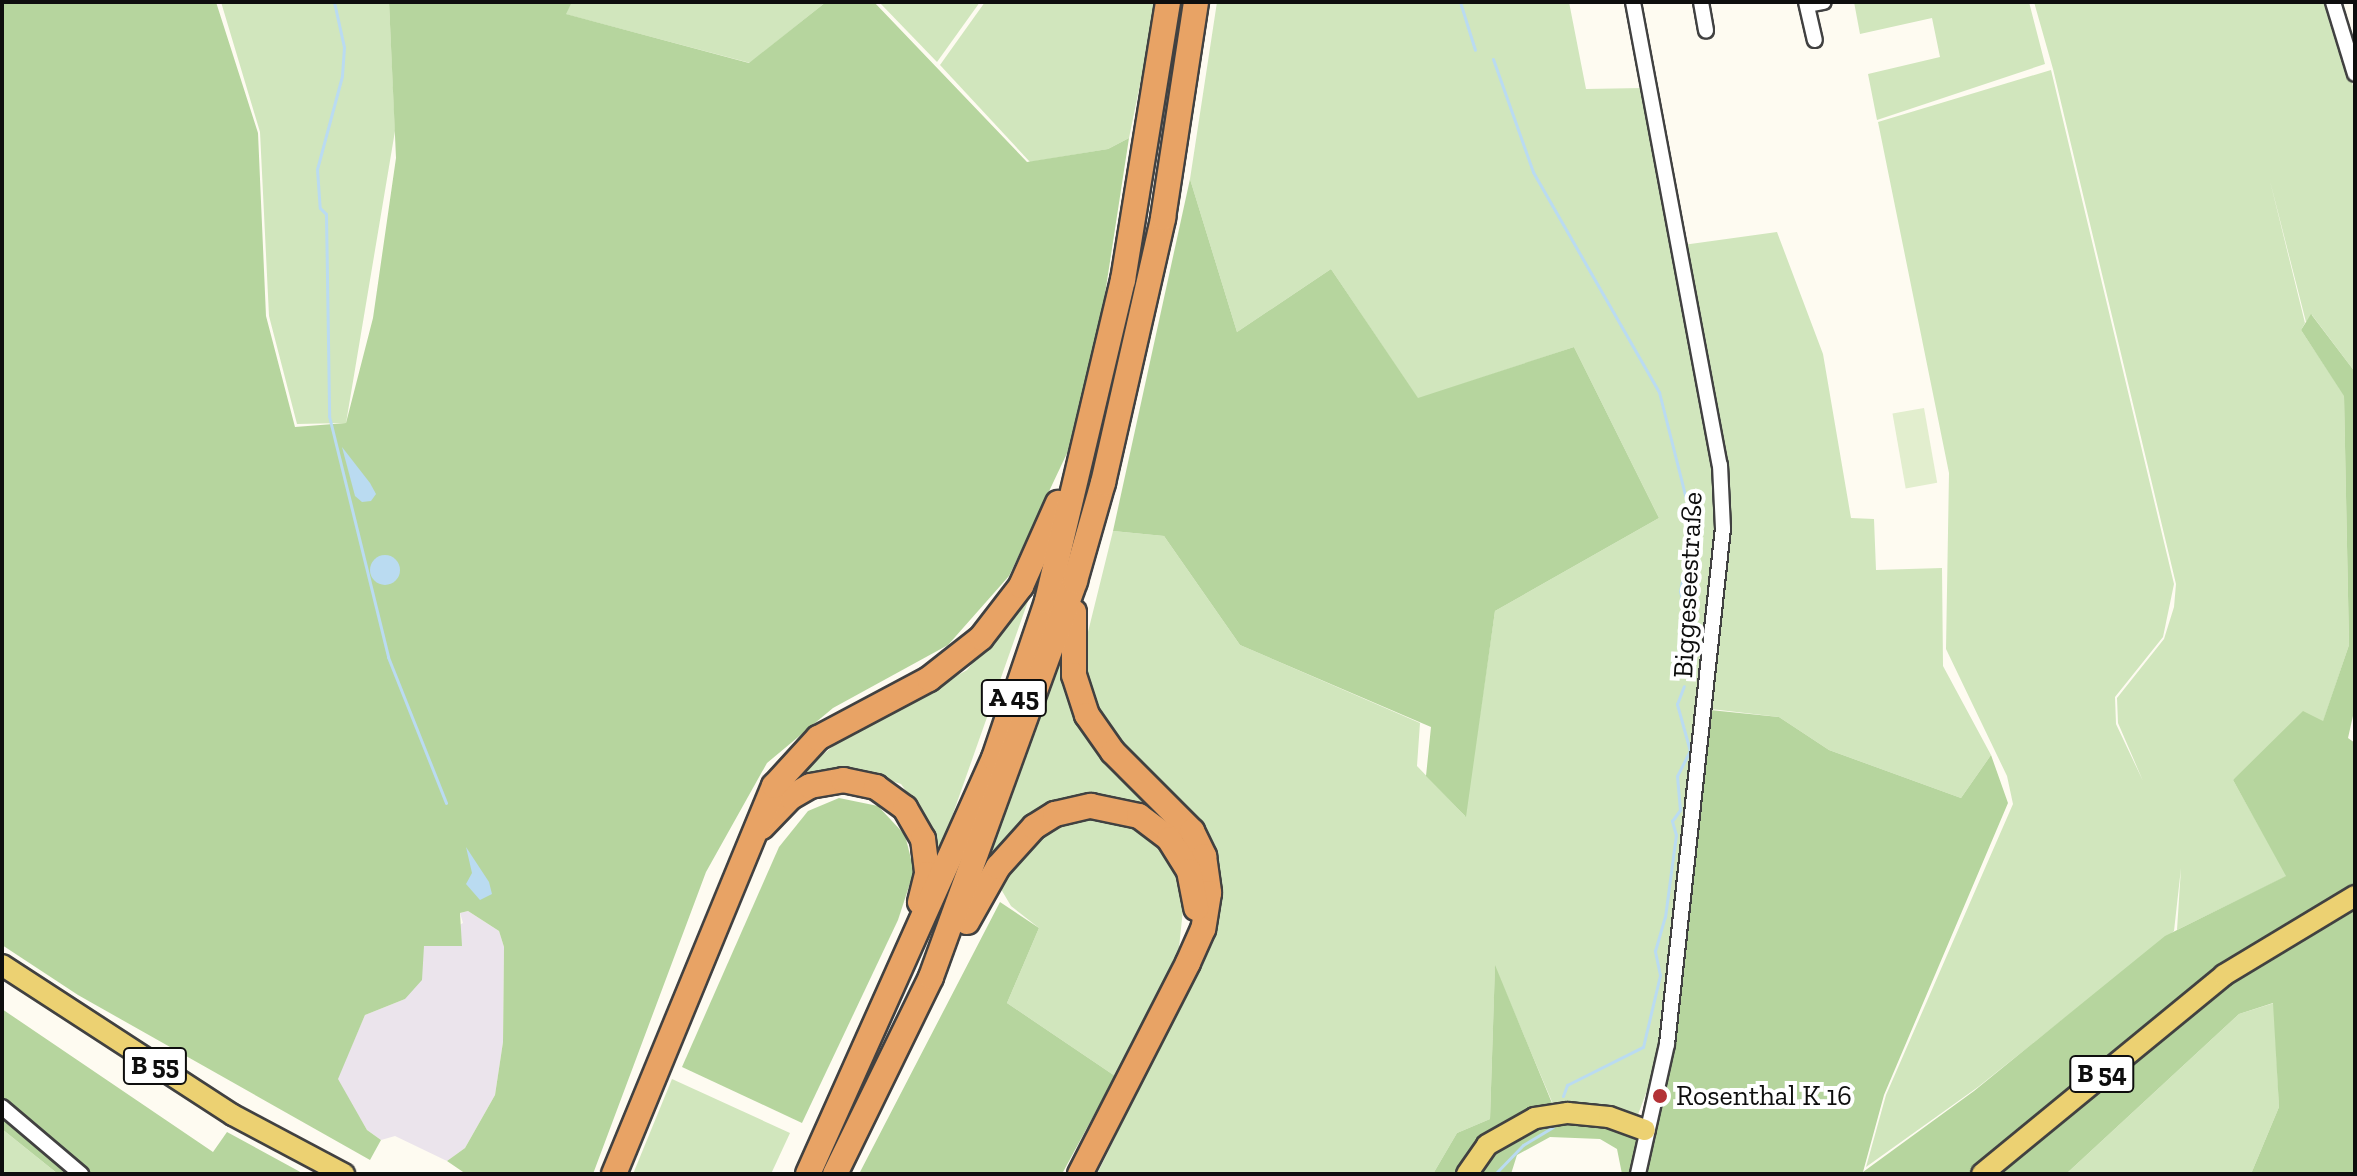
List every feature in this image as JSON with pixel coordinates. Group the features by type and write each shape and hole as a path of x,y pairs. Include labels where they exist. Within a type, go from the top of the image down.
{"highway":[{"name":"A 45","path":"808,1174 897,985 999,743 1047,601 1123,280 1168,2"},
{"name":"A 45","path":"835,1174 931,977 1075,581 1103,483 1163,218 1196,2"},
{"path":"614,1174 774,786 805,749 839,724 947,667 995,622 1037,555 1078,437 1097,400"},
{"path":"1075,581 1072,662 1087,715 1113,752 1184,820 1204,856 1209,905 1188,963 1080,1174"},
{"path":"749,845 791,797 821,783 866,783 905,808 923,839 927,874 897,985"},
{"path":"931,977 950,957 980,894 1013,847 1044,820 1091,806 1139,816 1160,830 1184,859 1196,908 1188,963"}],"main road":[{"name":"B 54","path":"1982,1174 2224,975 2355,896"},
{"name":"B 55","path":"2,965 271,1138 321,1174"},
{"path":"1467,1174 1487,1145 1535,1118 1568,1113 1609,1117 1645,1130"},
{"name":"B 55","path":"271,1138 344,1174"}],"street":[{"name":"Biggeseestraße","path":"1633,2 1720,465 1723,528 1667,1044 1645,1130 1638,1174"},
{"path":"1701,2 1706,31"},
{"path":"1815,40 1807,4 1824,2"},
{"path":"2333,2 2355,74"},
{"path":"2,1107 81,1174"}],"shaded area":[{"path":"468,911 499,931 504,947 503,1042 495,1095 465,1148 447,1161 395,1136 381,1140 367,1130 337,1079 365,1015 405,999 423,946 463,923 460,913"}],"green space":[{"path":"2,2 216,2 258,133 266,316 295,427 346,423 373,318 396,158 389,2 572,2 566,14 749,63 826,2 874,2 1027,162 1108,149 1129,138 1087,411 1009,576 948,645 833,708 767,763 706,872 593,1174 466,1174 447,1161 465,1148 495,1095 503,1042 504,947 499,931 468,911 460,913 462,946 424,946 422,980 405,999 365,1015 338,1079 367,1130 381,1140 370,1160 78,995 2,945"},
{"path":"221,2 389,2 395,131 346,423 297,424 269,316 260,132"},
{"path":"572,2 826,2 750,63 565,14"},
{"path":"879,2 980,2 937,62"},
{"path":"985,2 1157,2 1129,138 1108,149 1030,162 940,65"},
{"path":"1217,2 1569,2 1586,89 1642,88 1715,467 1718,529 1658,1061 1636,1120 1555,1109 1495,967 1490,1119 1457,1133 1433,1174 1097,1174 1216,934 1219,895 1105,731 1087,684 1087,636 1113,531 1164,536 1240,645 1420,723 1417,766 1465,816 1495,611 1659,518 1574,347 1418,399 1331,269 1237,332 1190,179"},
{"path":"1854,2 2029,2 2045,64 1877,120 1868,74 1940,57 1932,18 1860,34"},
{"path":"2034,2 2327,2 2353,86 2355,372 2312,315 2306,322 2270,181 2305,323 2301,330 2344,395 2349,645 2323,722 2233,780 2287,876 2177,930 2181,868 2174,931 1978,1087 1866,1167 1886,1095 2013,804 2007,776 1946,649 1949,473 1878,122 2051,70 2174,584 2163,637 2115,697 2116,724 2143,781 2118,723 2117,698 2164,639 2174,607 2176,584 2053,69"},
{"path":"1190,179 1237,332 1331,269 1418,398 1574,347 1659,518 1495,611 1466,817 1426,776 1431,727 1240,645 1164,536 1113,531"},
{"path":"1777,232 1823,354 1851,518 1874,519 1876,570 1942,568 1943,666 1991,755 1961,798 1829,750 1779,717 1711,709 1729,528 1683,245"},
{"path":"2311,314 2355,372 2355,707 2348,738 2355,743 2355,1174 2251,1174 2279,1107 2273,1003 2239,1014 2066,1174 1622,1174 1617,1149 1600,1139 1550,1137 1517,1155 1511,1174 1433,1174 1457,1133 1490,1119 1495,965 1554,1108 1644,1127 1673,1044 1710,710 1779,717 1829,750 1961,798 1991,755 2008,803 1884,1095 1863,1172 1974,1091 2165,936 2286,876 2233,780 2303,711 2323,721 2349,645 2344,396 2301,330"},
{"path":"1924,408 1937,483 1906,488 1892,414"},
{"path":"1033,587 937,859 931,826 901,784 850,768 798,774 836,744 967,670"},
{"path":"1066,643 1068,699 1094,744 1169,820 1189,853 1178,957 1115,1076 1007,1003 1039,928 1011,906 986,864"},
{"path":"839,798 878,806 905,835 914,871 898,920 802,1123 682,1067 779,847 808,811"},
{"path":"1000,902 1039,928 1007,1003 1115,1076 1062,1174 859,1174"},
{"path":"2274,1003 2279,1107 2251,1174 2066,1174 2239,1014"},
{"path":"2,1009 213,1152 227,1132 304,1174 58,1174 2,1129"},
{"path":"672,1079 790,1133 771,1174 633,1174"},
{"path":"2,1129 58,1174 2,1174"}],"water":[{"path":"342,447 376,494 371,501 362,502 355,496"},
{"path":"385,555 391,556 399,564 399,576 391,584 385,585 379,584 371,576 370,570 371,564 379,556"},
{"path":"466,847 489,882 492,894 480,900 466,884 472,873"}],"waterway":[{"path":"334,2 344,47 342,76 317,169 320,208 326,214 329,416 388,657 446,803"},
{"path":"1460,2 1475,50"},
{"path":"1493,59 1533,172 1659,392 1693,526 1680,591 1692,642 1689,661"},
{"path":"1563,1096 1567,1085 1643,1047 1660,975 1655,951 1665,917 1676,835 1672,821 1680,810 1677,776 1690,751 1677,704 1684,686"},
{"path":"1495,1174 1523,1145 1553,1127"}],"place":[{"name":"Rosenthal K 16","path":"1660,1096"}]}
